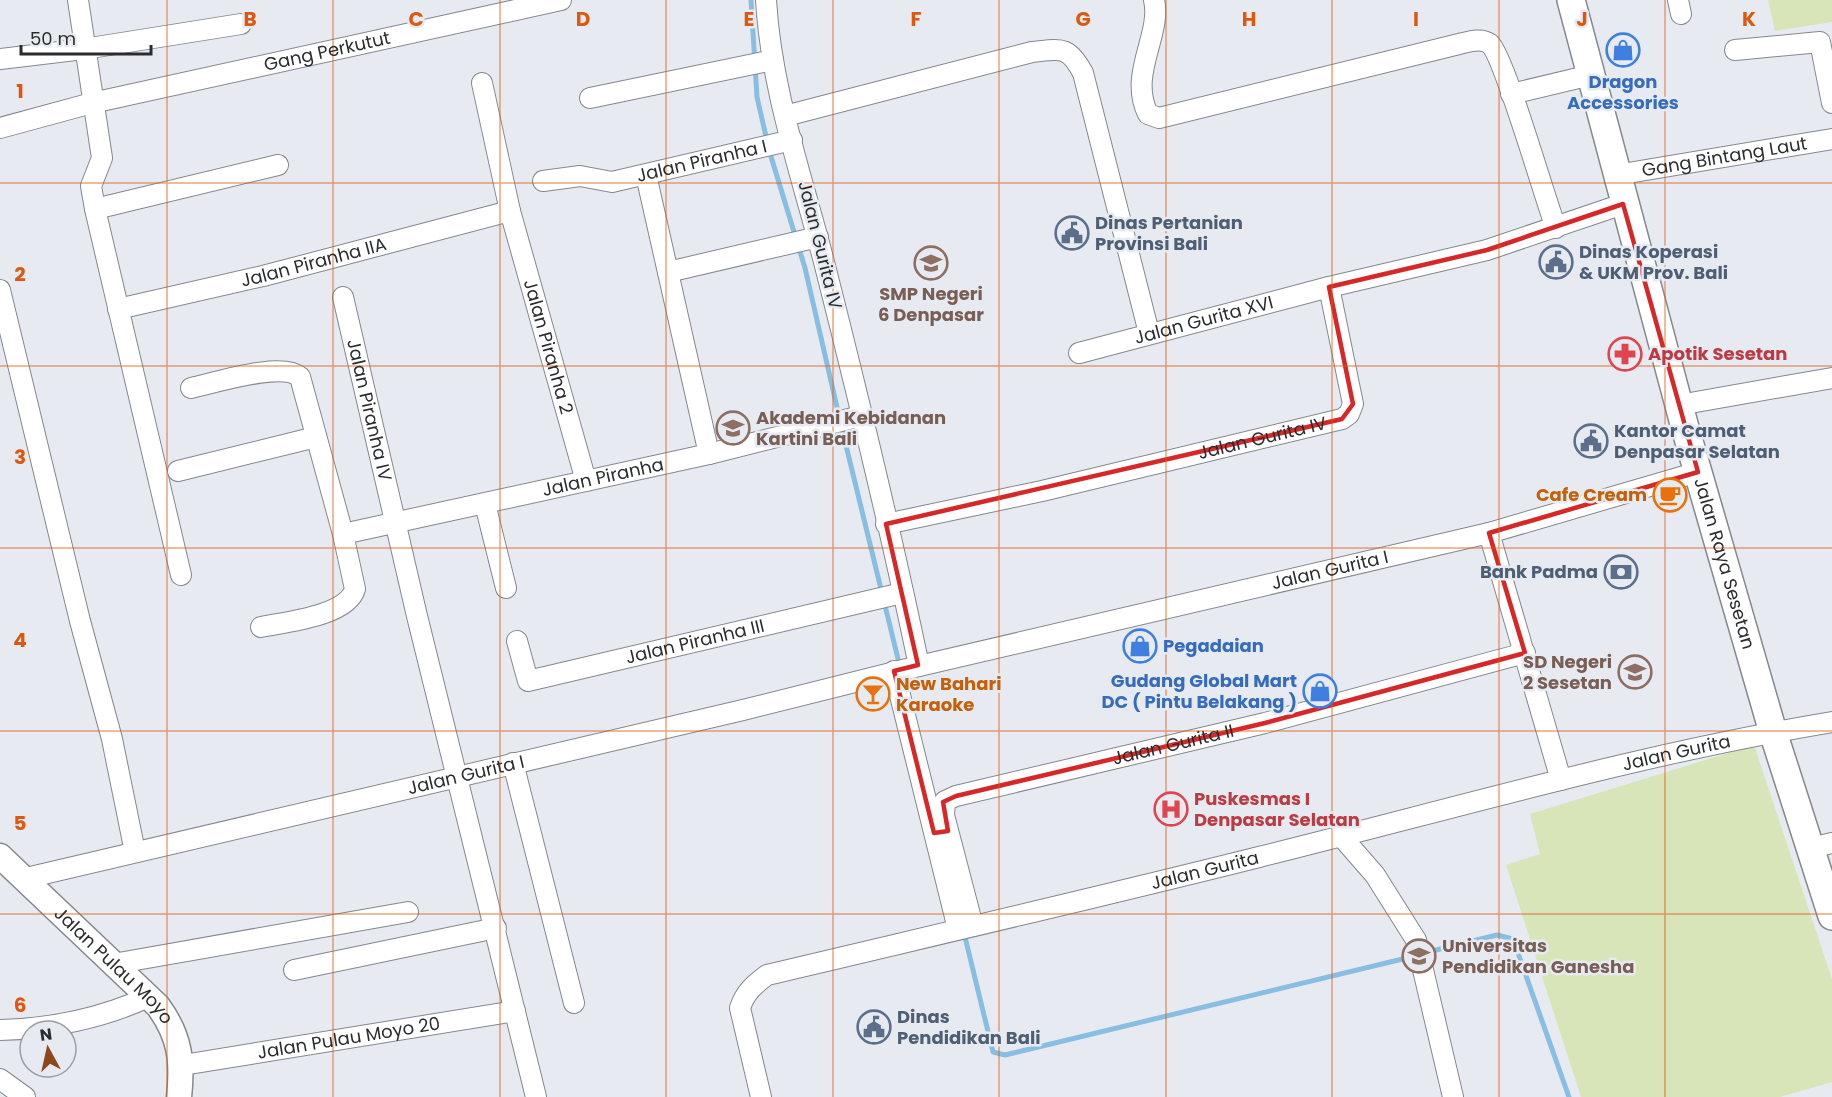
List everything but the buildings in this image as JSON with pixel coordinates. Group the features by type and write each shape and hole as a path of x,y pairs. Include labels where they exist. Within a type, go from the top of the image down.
{"main road":[{"name":"Jalan Raya Sesetan","path":"1571,0 1623,204 1773,732 1821,845 1832,916"}],"street":[{"path":"78,0 102,158 91,186 95,209 181,575"},
{"name":"Gang Perkutut","path":"0,128 92,103 561,0"},
{"name":"Jalan Gurita IV","path":"766,0 771,60 790,141 806,240 886,524 890,596 941,832"},
{"path":"1154,0 1155,18 1142,67 1145,108 1148,114 1155,118 1476,40 1487,42 1495,49 1556,228"},
{"path":"0,59 84,49 241,24"},
{"path":"1735,50 1820,42 1832,103"},
{"path":"785,116 1032,52 1067,51 1073,55 1083,74 1149,333"},
{"path":"590,98 771,60"},
{"path":"1511,94 1591,75"},
{"name":"Jalan Piranha 2","path":"482,83 510,212 586,481"},
{"name":"Gang Bintang Laut","path":"1616,174 1832,139"},
{"name":"Jalan Piranha I","path":"543,181 580,176 612,182 790,141"},
{"path":"95,209 278,165"},
{"path":"646,175 709,454"},
{"path":"1329,287 1448,261 1556,228 1623,204"},
{"name":"Jalan Piranha IIA","path":"118,309 262,276 510,212"},
{"path":"668,272 806,240"},
{"name":"Jalan Gurita IV","path":"886,524 1042,491 1342,419 1349,414 1353,404 1329,287"},
{"name":"Jalan Gurita XVI","path":"1079,353 1329,287"},
{"path":"0,290 80,621 112,739 135,852"},
{"name":"Jalan Piranha IV","path":"343,297 536,1097"},
{"path":"191,388 276,370 294,371 300,377 343,534 355,589 352,598 338,608 261,627"},
{"path":"1679,405 1832,378"},
{"name":"Jalan Piranha","path":"343,534 709,454 857,417"},
{"path":"178,471 316,437"},
{"name":"Jalan Gurita I","path":"21,879 1489,532 1698,472"},
{"path":"485,504 506,588"},
{"path":"1489,532 1561,780"},
{"name":"Jalan Piranha III","path":"517,641 528,681 890,596"},
{"name":"Jalan Gurita II","path":"965,928 941,832 945,801 956,796 1265,723 1525,653"},
{"name":"Jalan Gurita","path":"761,1097 740,1008 743,998 753,985 767,975 1341,836 1561,780 1773,732 1832,722"},
{"path":"513,763 574,1003"},
{"path":"1341,836 1375,875 1416,940 1453,1097"},
{"name":"Jalan Pulau Moyo","path":"0,856 21,879 148,997 167,1018 183,1065 179,1097"},
{"path":"113,964 408,912"},
{"path":"294,970 496,928"},
{"path":"0,1030 70,1022 120,1010 148,997"},
{"name":"Jalan Pulau Moyo 20","path":"183,1065 515,1011"},
{"path":"0,1079 25,1097"}],"highlighted area":[{"path":"1623,204 1698,472 1489,533 1525,653 1265,723 956,796 943,802 948,831 934,833 894,671 918,665 886,524 1342,419 1353,404 1329,287 1487,250"}],"green space":[{"path":"1768,0 1832,0 1832,22 1775,31"},
{"path":"1754,745 1832,979 1832,1082 1780,1097 1581,1097 1506,865 1540,854 1530,814"}],"waterway":[{"path":"751,0 757,97 767,141"},
{"path":"769,150 805,268 839,416"},
{"path":"841,425 900,667"},
{"path":"964,933 993,1052 1005,1055 1415,956"},
{"path":"1424,953 1497,935 1513,939 1569,1097"}],"place":[{"name":"Dragon Accessories","path":"1623,50"},
{"name":"Dinas Pertanian Provinsi Bali","path":"1072,233"},
{"name":"Dinas Koperasi & UKM Prov. Bali","path":"1556,262"},
{"name":"SMP Negeri 6 Denpasar","path":"931,263"},
{"name":"Apotik Sesetan","path":"1625,354"},
{"name":"Akademi Kebidanan Kartini Bali","path":"733,428"},
{"name":"Kantor Camat Denpasar Selatan","path":"1591,441"},
{"name":"Cafe Cream","path":"1670,495"},
{"name":"Bank Padma","path":"1621,572"},
{"name":"Pegadaian","path":"1140,646"},
{"name":"SD Negeri 2 Sesetan","path":"1635,672"},
{"name":"Gudang Global Mart DC ( Pintu Belakang )","path":"1320,691"},
{"name":"New Bahari Karaoke","path":"873,694"},
{"name":"Puskesmas I Denpasar Selatan","path":"1171,809"},
{"name":"Universitas Pendidikan Ganesha","path":"1419,956"},
{"name":"Dinas Pendidikan Bali","path":"874,1027"}]}
